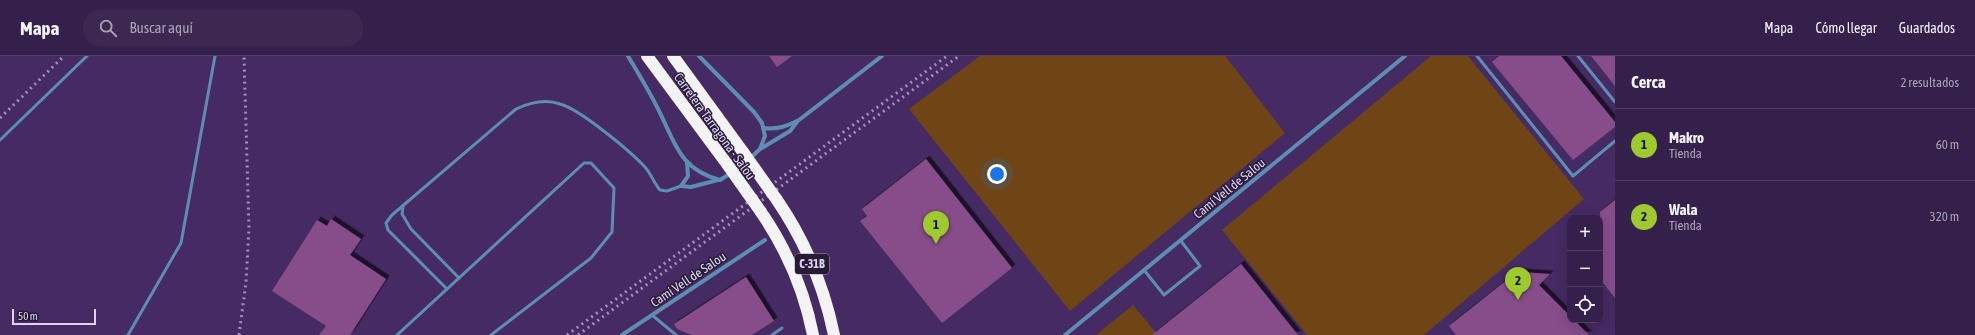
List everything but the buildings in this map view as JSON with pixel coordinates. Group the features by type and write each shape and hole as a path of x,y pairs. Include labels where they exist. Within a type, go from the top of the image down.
{"highway":[{"path":"639,56 668,84"},
{"name":"Carretera Tarragona - Salou","path":"647,56 727,164 771,227 798,279 808,307 813,335"},
{"name":"Carretera Tarragona - Salou","path":"673,56 777,200 803,242 828,308 834,335"},
{"path":"678,56 696,87"}],"street":[{"path":"628,56 658,108 677,149 688,163 705,176 720,180"},
{"path":"699,56 754,112 762,123 765,136 760,149"},
{"path":"763,128 772,130 784,127 799,120 882,56"},
{"name":"Camí Vell de Salou","path":"1065,335 1405,56"},
{"path":"688,163 688,176 681,186 692,187 720,180 742,166 760,149 790,131 799,120"},
{"name":"Camí Vell de Salou","path":"622,335 765,240"}],"lane":[{"path":"0,140 87,56"},
{"path":"128,335 181,243 215,56"},
{"path":"1477,56 1573,176 1615,141"},
{"path":"1578,56 1615,102"},
{"path":"447,290 388,230 386,223 392,215 516,109 528,104 542,102 560,103 576,110 637,159 646,168 660,190 667,191 681,186"},
{"path":"397,335 584,163 591,163 614,188 612,232 592,258 491,335"},
{"path":"403,206 402,214 411,229 458,278"},
{"path":"1144,270 1164,295 1200,266 1180,241"},
{"path":"652,315 676,335"},
{"path":"772,335 782,328"}],"shaded area":[{"path":"980,56 1225,56 1285,133 1070,311 909,109"},
{"path":"1431,56 1468,56 1584,199 1424,335 1307,335 1222,230"},
{"path":"1133,305 1158,335 1096,335"}],"railway":[{"path":"0,118 64,56"},
{"path":"239,335 246,282 249,229 244,56"},
{"path":"567,335 947,56"},
{"path":"578,335 959,56"}],"place":[{"name":"Makro","path":"936,244"},
{"name":"Wala","path":"1518,300"}]}
